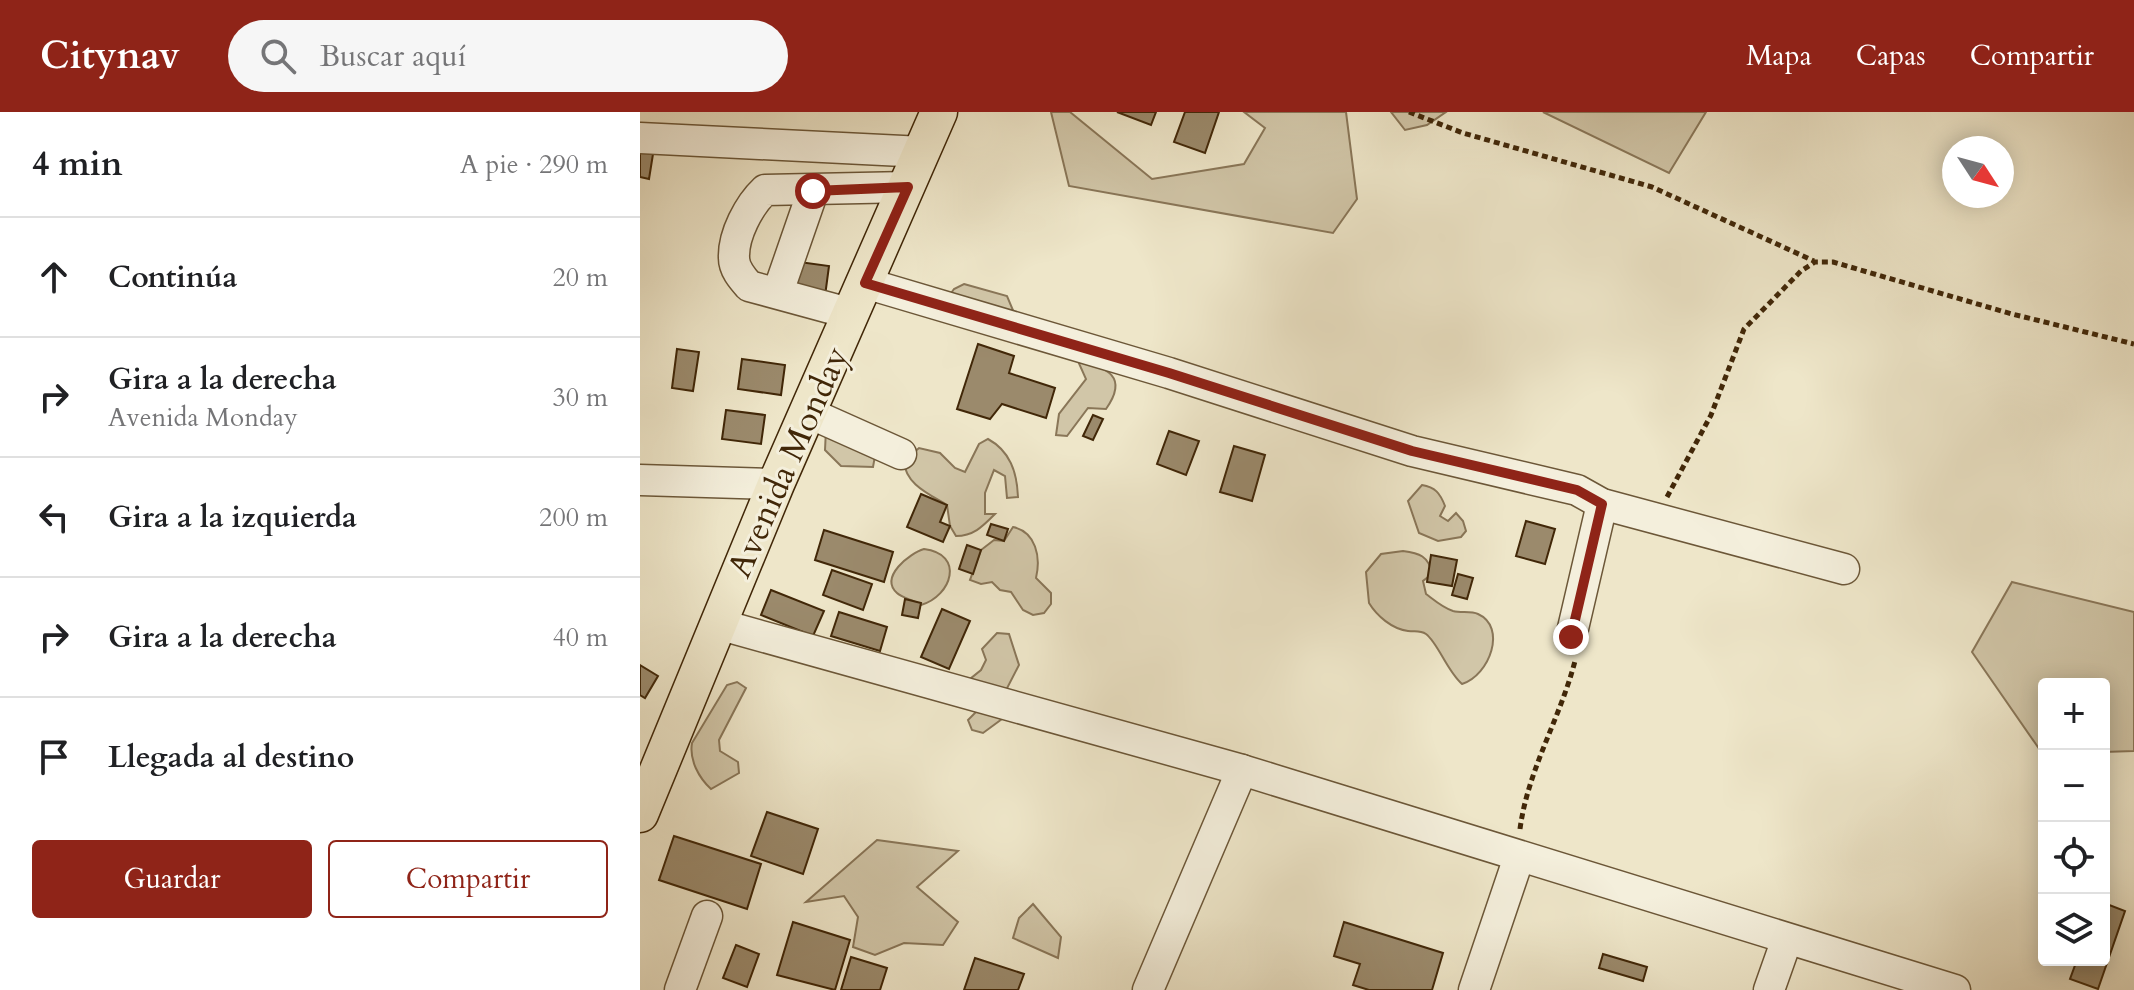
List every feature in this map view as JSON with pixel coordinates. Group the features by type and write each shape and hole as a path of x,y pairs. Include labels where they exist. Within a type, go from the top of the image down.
{"main road":[{"name":"Avenida Monday","path":"640,814 776,484 939,112"}],"street":[{"path":"649,130 923,152"},
{"path":"908,187 765,190 747,210 734,258 739,274 749,286 778,292 859,299 1169,373 1412,451 1577,490 1602,504 1844,569"},
{"path":"778,292 813,191"},
{"path":"807,412 901,454"},
{"path":"640,480 776,484"},
{"path":"1571,637 1602,504"},
{"path":"718,624 1242,770 1955,990"},
{"path":"1148,990 1242,770"},
{"path":"1474,990 1519,857"},
{"path":"680,990 707,916"},
{"path":"1769,990 1787,939"}],"path":[{"path":"1409,112 1463,133 1652,187 1815,262 1833,262 2012,314 2134,344"},
{"path":"1654,518 1711,415 1744,329 1801,271 1815,262"},
{"path":"1519,857 1520,827 1527,789 1568,690 1577,655 1571,637"}],"shaded area":[{"path":"1051,112 1070,112 1152,179 1244,164 1265,128 1244,112 1346,112 1357,199 1333,233 1069,186"},
{"path":"1391,112 1446,112 1427,125 1405,130"},
{"path":"1543,112 1706,112 1669,173"},
{"path":"964,284 1007,296 1015,315 947,299 954,289"},
{"path":"1077,359 1105,370 1115,381 1116,388 1106,409 1088,408 1067,436 1056,435 1059,414 1086,379"},
{"path":"826,429 877,445 873,467 841,466 825,450"},
{"path":"988,439 1002,450 1011,463 1018,497 1007,498 1005,476 994,470 985,493 985,514 995,514 973,532 956,536 950,526 947,505 913,482 904,461 919,448 940,453 955,468 965,472 979,444"},
{"path":"1422,485 1434,489 1441,498 1445,506 1440,516 1448,521 1456,513 1463,521 1466,531 1461,537 1438,541 1419,533 1408,501"},
{"path":"1013,527 1027,534 1035,546 1038,562 1036,578 1051,593 1051,604 1044,613 1033,615 1023,610 1011,592 1000,590 992,582 981,584 970,580 981,550 994,540 1004,541"},
{"path":"924,549 937,552 945,559 950,576 940,593 921,605 897,593 892,587 892,580 898,566"},
{"path":"1403,551 1426,559 1432,574 1423,581 1426,594 1449,610 1478,614 1487,620 1492,629 1493,639 1487,661 1472,679 1462,684 1426,634 1391,625 1369,603 1366,572 1381,554"},
{"path":"2012,582 2134,612 2134,751 2110,752 2110,678 2038,678 2038,747 1972,652"},
{"path":"997,633 1009,634 1019,665 1003,696 1002,719 983,733 972,730 968,720 982,706 965,683 981,670 986,660 982,649"},
{"path":"737,682 746,688 719,740 720,751 738,762 739,773 711,789 696,768 692,743 727,685"},
{"path":"877,840 958,851 917,887 958,922 943,945 904,943 875,955 853,947 858,917 844,896 806,902"},
{"path":"1033,904 1061,937 1058,958 1013,938 1019,918"}],"building":[{"path":"1117,112 1156,112 1151,125"},
{"path":"1185,112 1219,112 1205,153 1174,142"},
{"path":"640,152 653,154 649,179 640,177"},
{"path":"792,261 829,266 825,296 788,291"},
{"path":"978,344 1014,356 1009,373 1055,388 1046,418 1002,404 990,419 957,409"},
{"path":"677,349 699,352 693,391 672,388"},
{"path":"742,359 785,365 781,395 738,389"},
{"path":"726,410 765,415 761,444 722,439"},
{"path":"1093,415 1103,419 1093,440 1083,436"},
{"path":"1169,431 1199,441 1186,475 1157,464"},
{"path":"1234,446 1265,455 1252,501 1220,492"},
{"path":"921,494 947,505 940,522 950,526 943,542 907,527"},
{"path":"1526,521 1555,529 1545,564 1516,556"},
{"path":"991,524 1008,529 1004,541 987,535"},
{"path":"824,530 893,552 884,582 815,560"},
{"path":"967,545 981,550 973,574 959,569"},
{"path":"1431,555 1457,560 1452,586 1427,582"},
{"path":"832,570 872,584 863,610 823,595"},
{"path":"1458,574 1473,578 1467,599 1452,595"},
{"path":"771,590 824,611 813,636 761,615"},
{"path":"905,599 921,603 918,618 902,615"},
{"path":"942,609 970,621 949,669 921,657"},
{"path":"839,612 887,627 880,651 831,636"},
{"path":"640,665 658,676 645,698 640,695"},
{"path":"767,812 818,829 803,874 751,856"},
{"path":"674,836 761,864 747,909 659,880"},
{"path":"2110,905 2125,911 2110,954"},
{"path":"793,922 850,940 835,990 777,975"},
{"path":"1344,922 1443,953 1432,990 1369,990 1353,985 1360,964 1334,956"},
{"path":"736,945 759,954 747,987 723,978"},
{"path":"1603,954 1647,967 1643,981 1599,968"},
{"path":"851,957 887,968 880,990 841,990"},
{"path":"975,958 1024,974 1018,990 964,990"},
{"path":"2075,966 2106,966 2098,989 2070,979"}],"route":[{"path":"813,191 908,187 865,283 1169,373 1412,451 1577,490 1602,504 1571,637"}]}
